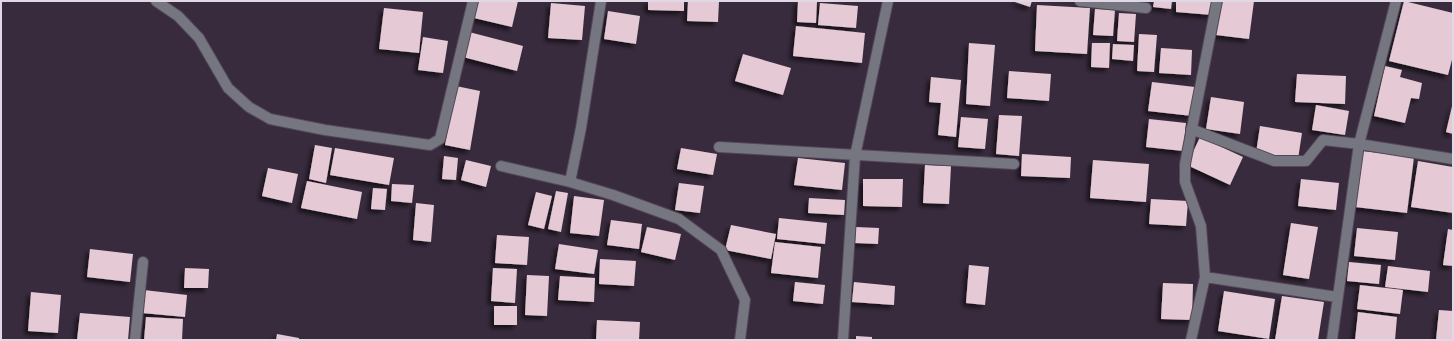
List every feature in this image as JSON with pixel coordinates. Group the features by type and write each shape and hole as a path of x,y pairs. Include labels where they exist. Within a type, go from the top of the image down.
{"street":[{"path":"156,1 178,16 199,38 228,88 249,107 270,119 325,130 430,145 440,139 473,1"},
{"path":"570,182 581,128 601,1"},
{"path":"843,340 855,156 888,1"},
{"path":"1080,1 1146,8"},
{"path":"1191,340 1205,277 1201,226 1185,182 1184,164 1217,1"},
{"path":"1332,340 1358,144 1396,1"},
{"path":"1191,129 1274,161 1306,161 1323,140 1453,159"},
{"path":"719,147 1014,164"},
{"path":"501,166 570,182 613,195 679,219 721,250 745,300 740,340"},
{"path":"135,340 142,262"},
{"path":"1205,277 1337,297"}],"building":[{"path":"478,1 518,1 512,27 474,18"},
{"path":"648,1 684,1 684,11 648,10"},
{"path":"688,1 719,1 718,22 687,21"},
{"path":"798,1 817,1 816,23 797,22"},
{"path":"1012,1 1032,1 1030,7"},
{"path":"1154,1 1172,1 1171,9 1153,7"},
{"path":"1176,1 1214,1 1212,15 1176,12"},
{"path":"1220,1 1254,1 1249,39 1216,35"},
{"path":"1404,1 1453,13 1453,56 1448,75 1389,61"},
{"path":"551,3 585,6 582,40 548,38"},
{"path":"820,3 858,6 856,28 818,25"},
{"path":"1037,5 1090,8 1087,54 1035,51"},
{"path":"384,8 423,12 419,53 379,49"},
{"path":"1095,9 1115,10 1113,36 1093,35"},
{"path":"608,11 640,16 636,44 604,39"},
{"path":"1119,13 1136,14 1134,42 1117,41"},
{"path":"796,26 865,33 862,63 793,56"},
{"path":"469,32 523,46 517,71 463,57"},
{"path":"1139,34 1157,35 1154,72 1137,71"},
{"path":"423,37 448,41 443,73 418,70"},
{"path":"969,43 995,45 990,106 966,104"},
{"path":"1092,43 1110,43 1109,68 1091,67"},
{"path":"1113,44 1134,45 1133,61 1112,59"},
{"path":"1161,48 1192,50 1191,75 1159,73"},
{"path":"743,54 791,68 783,95 735,81"},
{"path":"1385,66 1402,70 1400,77 1422,83 1419,99 1411,98 1405,123 1374,116"},
{"path":"1009,71 1051,74 1049,101 1007,98"},
{"path":"1297,74 1346,76 1345,104 1295,102"},
{"path":"931,77 961,80 956,137 938,135 941,103 929,102"},
{"path":"1152,82 1195,87 1192,116 1148,111"},
{"path":"456,86 480,91 470,150 445,145"},
{"path":"1211,97 1244,102 1240,134 1206,129"},
{"path":"1453,102 1453,134 1446,132"},
{"path":"1316,105 1349,111 1345,135 1312,130"},
{"path":"999,115 1022,116 1019,156 996,154"},
{"path":"961,117 988,119 985,149 958,147"},
{"path":"1149,119 1186,123 1183,151 1146,147"},
{"path":"1260,126 1302,133 1298,159 1256,153"},
{"path":"1200,137 1243,157 1230,185 1187,165"},
{"path":"315,145 332,148 326,183 309,179"},
{"path":"335,148 394,158 389,185 330,175"},
{"path":"681,148 717,154 713,175 677,169"},
{"path":"1362,151 1414,157 1407,213 1355,207"},
{"path":"1022,154 1071,157 1070,178 1021,176"},
{"path":"444,156 458,158 456,180 442,179"},
{"path":"798,158 845,163 842,190 794,185"},
{"path":"466,160 491,166 486,187 461,180"},
{"path":"1093,160 1149,164 1146,202 1090,198"},
{"path":"1418,161 1453,167 1453,213 1411,207"},
{"path":"925,165 951,166 949,204 923,203"},
{"path":"268,168 298,174 292,203 262,196"},
{"path":"863,179 903,179 902,207 863,206"},
{"path":"1301,179 1339,183 1336,210 1298,206"},
{"path":"307,181 362,192 357,219 301,208"},
{"path":"679,183 704,186 700,213 675,210"},
{"path":"392,184 414,185 412,203 391,201"},
{"path":"373,188 387,189 385,210 371,209"},
{"path":"556,191 568,193 561,232 548,229"},
{"path":"536,192 552,196 544,229 528,225"},
{"path":"574,196 604,200 599,236 570,233"},
{"path":"809,198 845,200 844,215 808,213"},
{"path":"1151,199 1188,201 1186,226 1149,224"},
{"path":"416,203 434,205 431,242 413,240"},
{"path":"779,218 827,223 825,244 777,239"},
{"path":"611,220 642,224 639,249 607,245"},
{"path":"1291,223 1318,227 1309,279 1283,275"},
{"path":"731,225 776,234 771,259 725,250"},
{"path":"647,227 681,234 675,260 641,252"},
{"path":"856,227 879,228 878,244 855,243"},
{"path":"1357,228 1398,232 1395,260 1354,256"},
{"path":"1448,229 1453,230 1453,266 1443,265"},
{"path":"497,235 529,237 527,265 495,263"},
{"path":"775,242 821,247 818,278 771,273"},
{"path":"559,244 598,250 594,274 555,269"},
{"path":"90,249 133,254 130,282 87,277"},
{"path":"600,259 636,261 634,286 599,284"},
{"path":"1349,262 1381,265 1379,284 1347,281"},
{"path":"969,265 989,267 985,305 966,303"},
{"path":"1388,266 1430,271 1428,292 1385,287"},
{"path":"185,268 209,269 208,288 184,288"},
{"path":"493,268 517,269 515,303 491,301"},
{"path":"527,275 549,276 547,316 525,315"},
{"path":"560,276 595,278 594,302 558,300"},
{"path":"795,282 825,285 823,304 793,301"},
{"path":"854,282 895,286 894,305 852,302"},
{"path":"1163,283 1193,284 1192,320 1161,319"},
{"path":"1360,285 1403,290 1400,314 1357,309"},
{"path":"144,290 187,295 185,317 142,313"},
{"path":"1224,291 1275,299 1269,339 1218,331"},
{"path":"31,292 61,295 58,333 28,331"},
{"path":"1282,296 1324,302 1318,340 1275,340"},
{"path":"494,306 517,306 517,325 494,325"},
{"path":"1439,310 1453,311 1453,340 1436,340"},
{"path":"1358,312 1397,317 1395,340 1355,340"},
{"path":"80,313 130,317 128,340 77,340"},
{"path":"146,317 183,319 182,340 144,340"},
{"path":"597,320 640,322 639,340 596,340"},
{"path":"277,334 299,338 299,340 276,340"},
{"path":"856,336 872,337 872,340 856,340"}]}
